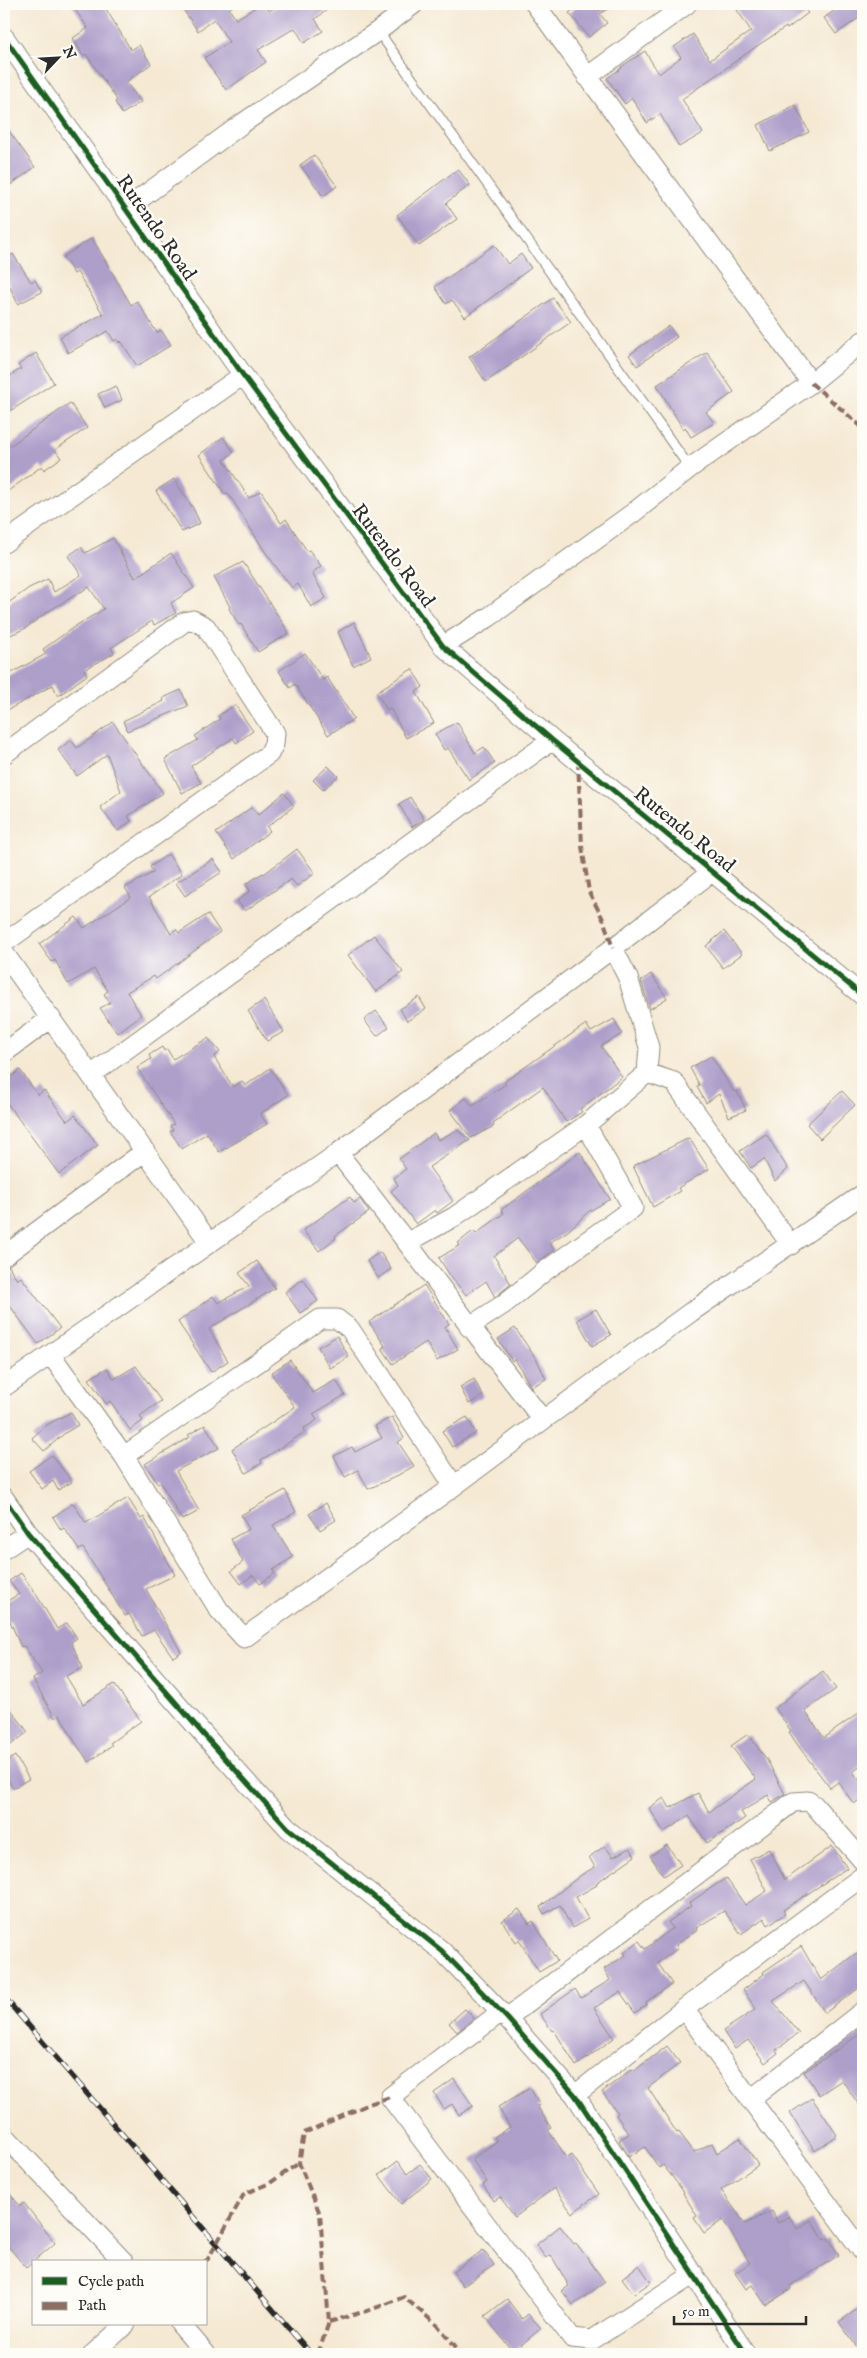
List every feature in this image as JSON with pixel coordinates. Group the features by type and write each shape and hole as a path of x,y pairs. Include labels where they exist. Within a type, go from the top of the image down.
{"street":[{"path":"534,4 811,383"},
{"path":"587,78 687,4"},
{"path":"126,209 243,123 378,31 408,5"},
{"name":"Rutendo Road","path":"4,37 243,375 444,646 552,740 863,996"},
{"path":"444,646 513,600 633,513 690,468 811,383 863,340"},
{"path":"4,543 243,375"},
{"path":"4,754 184,622 193,620 206,627 274,733 274,744 269,754 4,943"},
{"path":"91,1075 552,740"},
{"path":"4,1387 338,1153 713,871"},
{"path":"408,1242 454,1217 586,1125 647,1073 649,1047 628,978 613,948"},
{"path":"4,953 209,1242"},
{"path":"4,1053 51,1018"},
{"path":"647,1073 674,1082 791,1245"},
{"path":"469,1327 504,1304 633,1208 586,1125"},
{"path":"4,1256 145,1151"},
{"path":"338,1153 408,1242 469,1327 543,1420"},
{"path":"50,1355 124,1456 219,1610 244,1638 691,1312 863,1194"},
{"path":"124,1456 320,1319 337,1319 350,1329 454,1486"},
{"path":"4,1498 28,1533 288,1828 442,1951 504,2015 575,2095 746,2354"},
{"path":"4,1549 28,1533"},
{"path":"694,2274 592,2340 572,2338 390,2097 793,1802 808,1801 814,1806 863,1861"},
{"path":"575,2095 684,2009 863,1876"},
{"path":"684,2009 863,2252"},
{"path":"750,2100 863,2011"},
{"path":"4,2135 122,2260"},
{"path":"93,2354 124,2326"},
{"path":"182,2326 206,2354"}],"lane":[{"path":"378,31 690,468"}],"building":[{"path":"71,4 103,4 131,50 139,45 151,64 126,82 141,102 122,114 115,102 117,100 86,54 83,56 73,38 88,28"},
{"path":"179,4 236,4 229,9 236,19 261,4 265,4 269,11 281,4 335,4 315,19 323,31 304,43 295,28 258,50 266,62 226,90 204,58 229,42 214,19 198,31"},
{"path":"581,4 616,4 600,14 607,23 589,37 569,13"},
{"path":"746,4 800,4 808,13 682,99 703,133 679,147 660,114 647,123 632,98 625,104 607,78 645,51 659,74 681,57 674,47 693,34 710,60 751,31 737,10"},
{"path":"844,4 855,4 863,15 836,34 824,18"},
{"path":"795,105 809,132 770,151 758,125"},
{"path":"4,124 35,167 9,186 4,178"},
{"path":"314,155 337,186 323,196 300,165"},
{"path":"458,169 470,185 446,203 457,219 419,246 397,215"},
{"path":"92,238 131,305 137,301 157,333 161,330 171,345 137,366 121,341 119,343 117,339 114,341 108,331 68,353 60,337 103,314 77,272 74,274 63,257"},
{"path":"494,245 508,264 521,254 531,268 465,317 452,300 446,304 435,287"},
{"path":"13,254 31,282 35,280 42,292 18,304 4,274 4,260"},
{"path":"553,298 571,322 486,382 469,357"},
{"path":"669,326 677,337 637,366 629,355"},
{"path":"707,352 734,392 706,412 714,423 691,437 685,427 683,429 657,385"},
{"path":"36,353 54,383 4,415 4,379 21,369 18,365"},
{"path":"116,386 122,400 105,408 98,394"},
{"path":"70,403 87,428 55,450 61,458 44,470 42,466 4,494 4,450"},
{"path":"223,437 234,452 224,460 249,498 261,491 281,523 286,519 307,551 309,550 321,566 312,573 326,598 311,607 298,584 292,588 266,553 228,493 225,494 199,455"},
{"path":"174,479 193,508 200,523 182,532 156,491"},
{"path":"113,538 135,578 171,553 194,588 171,603 176,613 154,625 152,621 111,648 114,653 84,670 87,675 58,696 53,685 4,712 4,677 46,654 43,649 104,609 89,587 47,612 26,628 4,638 4,606 29,588 48,579 54,592 81,575 68,556 81,547 85,553"},
{"path":"243,562 289,633 258,652 241,624 239,625 229,609 230,607 214,577"},
{"path":"354,622 371,657 353,666 338,632"},
{"path":"305,653 323,680 327,677 354,719 328,735 295,684 290,688 279,671"},
{"path":"412,669 423,687 416,692 434,723 406,738 390,708 387,710 376,692"},
{"path":"181,690 188,706 127,731 123,721 164,701 163,698"},
{"path":"235,705 253,731 236,743 233,738 191,766 201,783 182,793 165,759 198,740 195,736 220,719 218,716"},
{"path":"113,722 163,793 128,816 131,821 118,831 100,807 121,791 107,754 77,776 58,750 71,740 77,748"},
{"path":"457,722 475,753 484,747 495,763 469,780 448,748 444,750 435,734"},
{"path":"328,766 338,776 323,790 313,780"},
{"path":"284,793 294,806 267,827 270,831 234,859 216,833 252,807 258,815"},
{"path":"410,797 424,819 412,827 399,804"},
{"path":"297,849 315,873 297,886 291,879 245,911 237,901 250,891 246,884 264,874"},
{"path":"168,854 182,874 149,897 171,934 176,929 179,933 208,914 220,932 156,979 154,976 127,992 141,1015 117,1033 100,1008 110,1003 104,994 108,991 94,969 68,984 55,960 52,962 39,944 76,917 84,928 131,897 125,888 154,872 150,867"},
{"path":"213,859 222,872 185,896 176,883"},
{"path":"724,931 742,954 723,968 706,946"},
{"path":"374,935 403,972 376,992 348,955"},
{"path":"651,974 667,998 650,1009 641,981"},
{"path":"419,997 426,1009 407,1021 400,1009"},
{"path":"264,1000 284,1032 267,1041 248,1011"},
{"path":"376,1011 389,1027 377,1036 364,1020"},
{"path":"614,1019 622,1034 601,1046 622,1077 580,1109 582,1112 566,1122 543,1087 493,1123 494,1126 471,1138 450,1110 466,1098 472,1106 506,1084 504,1082 586,1024 591,1032"},
{"path":"208,1038 220,1052 214,1057 233,1087 242,1081 245,1086 270,1068 288,1095 260,1114 267,1124 219,1152 207,1133 182,1149 170,1131 173,1130 170,1126 174,1124 137,1068 151,1059 149,1055 162,1047 164,1051 167,1049 173,1059"},
{"path":"711,1056 734,1092 737,1091 746,1110 729,1117 719,1094 706,1103 697,1087 700,1086 690,1068"},
{"path":"20,1070 38,1095 44,1090 67,1121 75,1115 98,1145 59,1174 4,1099 4,1082"},
{"path":"842,1091 855,1105 820,1139 807,1124"},
{"path":"457,1130 470,1140 429,1167 453,1201 437,1213 435,1210 416,1224 391,1191 398,1185 394,1178 406,1169 399,1159 434,1133 438,1140"},
{"path":"766,1134 788,1169 775,1181 764,1159 751,1168 740,1151"},
{"path":"689,1138 709,1169 678,1188 680,1191 653,1207 633,1166"},
{"path":"580,1152 610,1199 588,1212 568,1231 549,1243 554,1250 537,1263 518,1238 494,1256 511,1284 495,1297 486,1281 466,1295 451,1277 439,1258 460,1245 458,1243 473,1231 476,1234 504,1213 501,1210"},
{"path":"350,1197 354,1203 360,1199 369,1212 335,1236 336,1238 319,1251 303,1230"},
{"path":"380,1252 391,1269 378,1278 367,1261"},
{"path":"257,1261 275,1288 209,1329 228,1361 211,1372 178,1322 213,1296 218,1303 249,1286 239,1273"},
{"path":"9,1266 17,1280 21,1277 60,1328 38,1344 4,1298 4,1267"},
{"path":"303,1279 318,1301 300,1313 285,1292"},
{"path":"424,1285 449,1324 445,1327 458,1349 437,1361 426,1342 393,1364 382,1348 385,1346 369,1322"},
{"path":"596,1309 611,1335 592,1346 577,1320"},
{"path":"515,1328 537,1360 546,1379 531,1387 515,1359 512,1361 498,1339"},
{"path":"337,1336 349,1357 330,1368 318,1347"},
{"path":"290,1360 313,1393 336,1380 345,1395 313,1414 317,1420 303,1429 305,1432 261,1460 262,1463 246,1473 232,1449 295,1407 271,1373"},
{"path":"136,1366 161,1401 140,1416 143,1421 130,1430 110,1401 106,1404 89,1379 107,1368 114,1379"},
{"path":"474,1379 483,1396 469,1404 460,1387"},
{"path":"71,1412 78,1425 65,1433 44,1451 32,1438 45,1426"},
{"path":"392,1417 404,1438 398,1442 414,1466 368,1489 358,1470 345,1477 334,1456 352,1447 355,1452 382,1438 375,1426"},
{"path":"467,1417 476,1433 452,1447 442,1431"},
{"path":"205,1425 219,1448 176,1471 199,1511 182,1520 161,1483 158,1484 145,1464 190,1437 188,1435"},
{"path":"52,1455 72,1482 58,1490 53,1481 42,1489 29,1471"},
{"path":"285,1490 296,1512 273,1525 293,1557 273,1570 275,1573 260,1584 253,1575 241,1584 231,1571 243,1562 231,1539 249,1529 241,1515"},
{"path":"128,1498 141,1519 144,1517 175,1575 146,1589 181,1652 173,1657 154,1630 142,1636 129,1614 125,1616 83,1548 79,1550 64,1528 61,1530 53,1517 73,1503 86,1523"},
{"path":"326,1503 336,1520 320,1530 309,1514"},
{"path":"21,1573 57,1629 67,1623 77,1638 71,1642 83,1668 66,1676 83,1704 114,1684 141,1721 110,1743 112,1745 89,1762 60,1715 55,1718 33,1679 42,1673 24,1646 21,1647 10,1621 4,1625 4,1603 19,1594 9,1581"},
{"path":"823,1671 836,1689 805,1711 824,1738 863,1710 863,1764 853,1772 863,1785 863,1797 854,1804 838,1782 830,1788 799,1747 789,1732 791,1731 775,1708"},
{"path":"4,1700 28,1732 4,1750"},
{"path":"748,1734 767,1760 785,1794 772,1802 768,1795 741,1812 745,1818 707,1843 689,1816 664,1832 649,1808 664,1798 670,1808 698,1793 709,1812 756,1779 731,1746"},
{"path":"15,1756 29,1779 13,1788 4,1773 4,1763"},
{"path":"667,1845 681,1865 664,1876 650,1856"},
{"path":"605,1846 613,1857 630,1848 635,1856 596,1883 597,1885 576,1897 588,1919 572,1928 560,1905 544,1914 540,1907 581,1875 595,1867 589,1857"},
{"path":"832,1846 847,1868 783,1910 785,1914 768,1925 764,1918 741,1934 724,1911 696,1928 697,1930 676,1945 678,1948 658,1963 672,1984 646,2002 647,2004 635,2013 620,1992 594,2008 614,2038 576,2066 554,2030 552,2031 540,2014 575,1989 581,1998 610,1980 604,1969 626,1955 624,1953 639,1941 645,1949 673,1928 668,1922 691,1906 689,1903 726,1878 745,1905 767,1891 750,1859 769,1849 785,1880"},
{"path":"519,1909 529,1924 533,1921 557,1961 539,1972 519,1940 516,1942 502,1921"},
{"path":"801,1946 821,1980 855,1954 863,1951 863,1985 825,2013 804,1981 773,2001 799,2033 776,2050 778,2053 765,2063 748,2040 735,2049 723,2031 756,2009 743,1990 764,1974 763,1972"},
{"path":"465,2009 474,2018 457,2032 449,2023"},
{"path":"863,2032 863,2111 842,2080 819,2095 804,2072"},
{"path":"667,2046 680,2063 648,2088 677,2133 679,2132 694,2152 712,2143 717,2153 740,2138 758,2165 721,2190 745,2224 772,2211 778,2223 789,2216 797,2229 811,2220 824,2240 828,2238 839,2255 790,2286 791,2289 766,2305 752,2285 746,2289 735,2273 750,2263 723,2220 704,2233 694,2218 697,2216 684,2192 663,2165 659,2168 645,2147 629,2157 619,2140 629,2134 616,2115 618,2113 602,2092"},
{"path":"454,2079 473,2106 459,2115 452,2104 444,2109 434,2093"},
{"path":"530,2088 540,2105 537,2106 551,2128 548,2130 567,2158 572,2155 599,2194 572,2213 554,2188 515,2217 500,2197 494,2201 483,2185 487,2182 472,2159 497,2141 494,2137 510,2127 498,2107"},
{"path":"812,2098 837,2135 815,2151 790,2113"},
{"path":"398,2161 407,2174 420,2164 432,2179 401,2204 379,2175"},
{"path":"4,2187 20,2206 24,2203 55,2243 35,2260 32,2260 32,2263 26,2268 4,2241"},
{"path":"560,2226 574,2244 576,2243 605,2282 573,2305 562,2291 569,2286 551,2255 546,2258 536,2245"},
{"path":"483,2250 494,2265 463,2286 453,2272"},
{"path":"639,2265 651,2282 634,2294 622,2278"},
{"path":"507,2299 522,2319 528,2314 541,2328 513,2352 485,2316"},
{"path":"863,2305 863,2354 862,2354 839,2322"}],"railway":[{"path":"4,1997 311,2354"}],"marked path":[{"path":"811,383 863,428"},
{"path":"578,761 582,846 589,892 603,919 613,948"},
{"path":"318,2354 329,2322 320,2214 299,2163 304,2133 369,2104 390,2097"},
{"path":"207,2260 244,2194 270,2183 299,2163"},
{"path":"329,2322 370,2310 404,2297 438,2326 462,2354"}],"cycle path":[{"path":"4,37 243,375 443,646 552,740 863,996"},
{"path":"4,1498 28,1533 204,1735 288,1828 442,1951 507,2018 575,2095 746,2354"}]}
